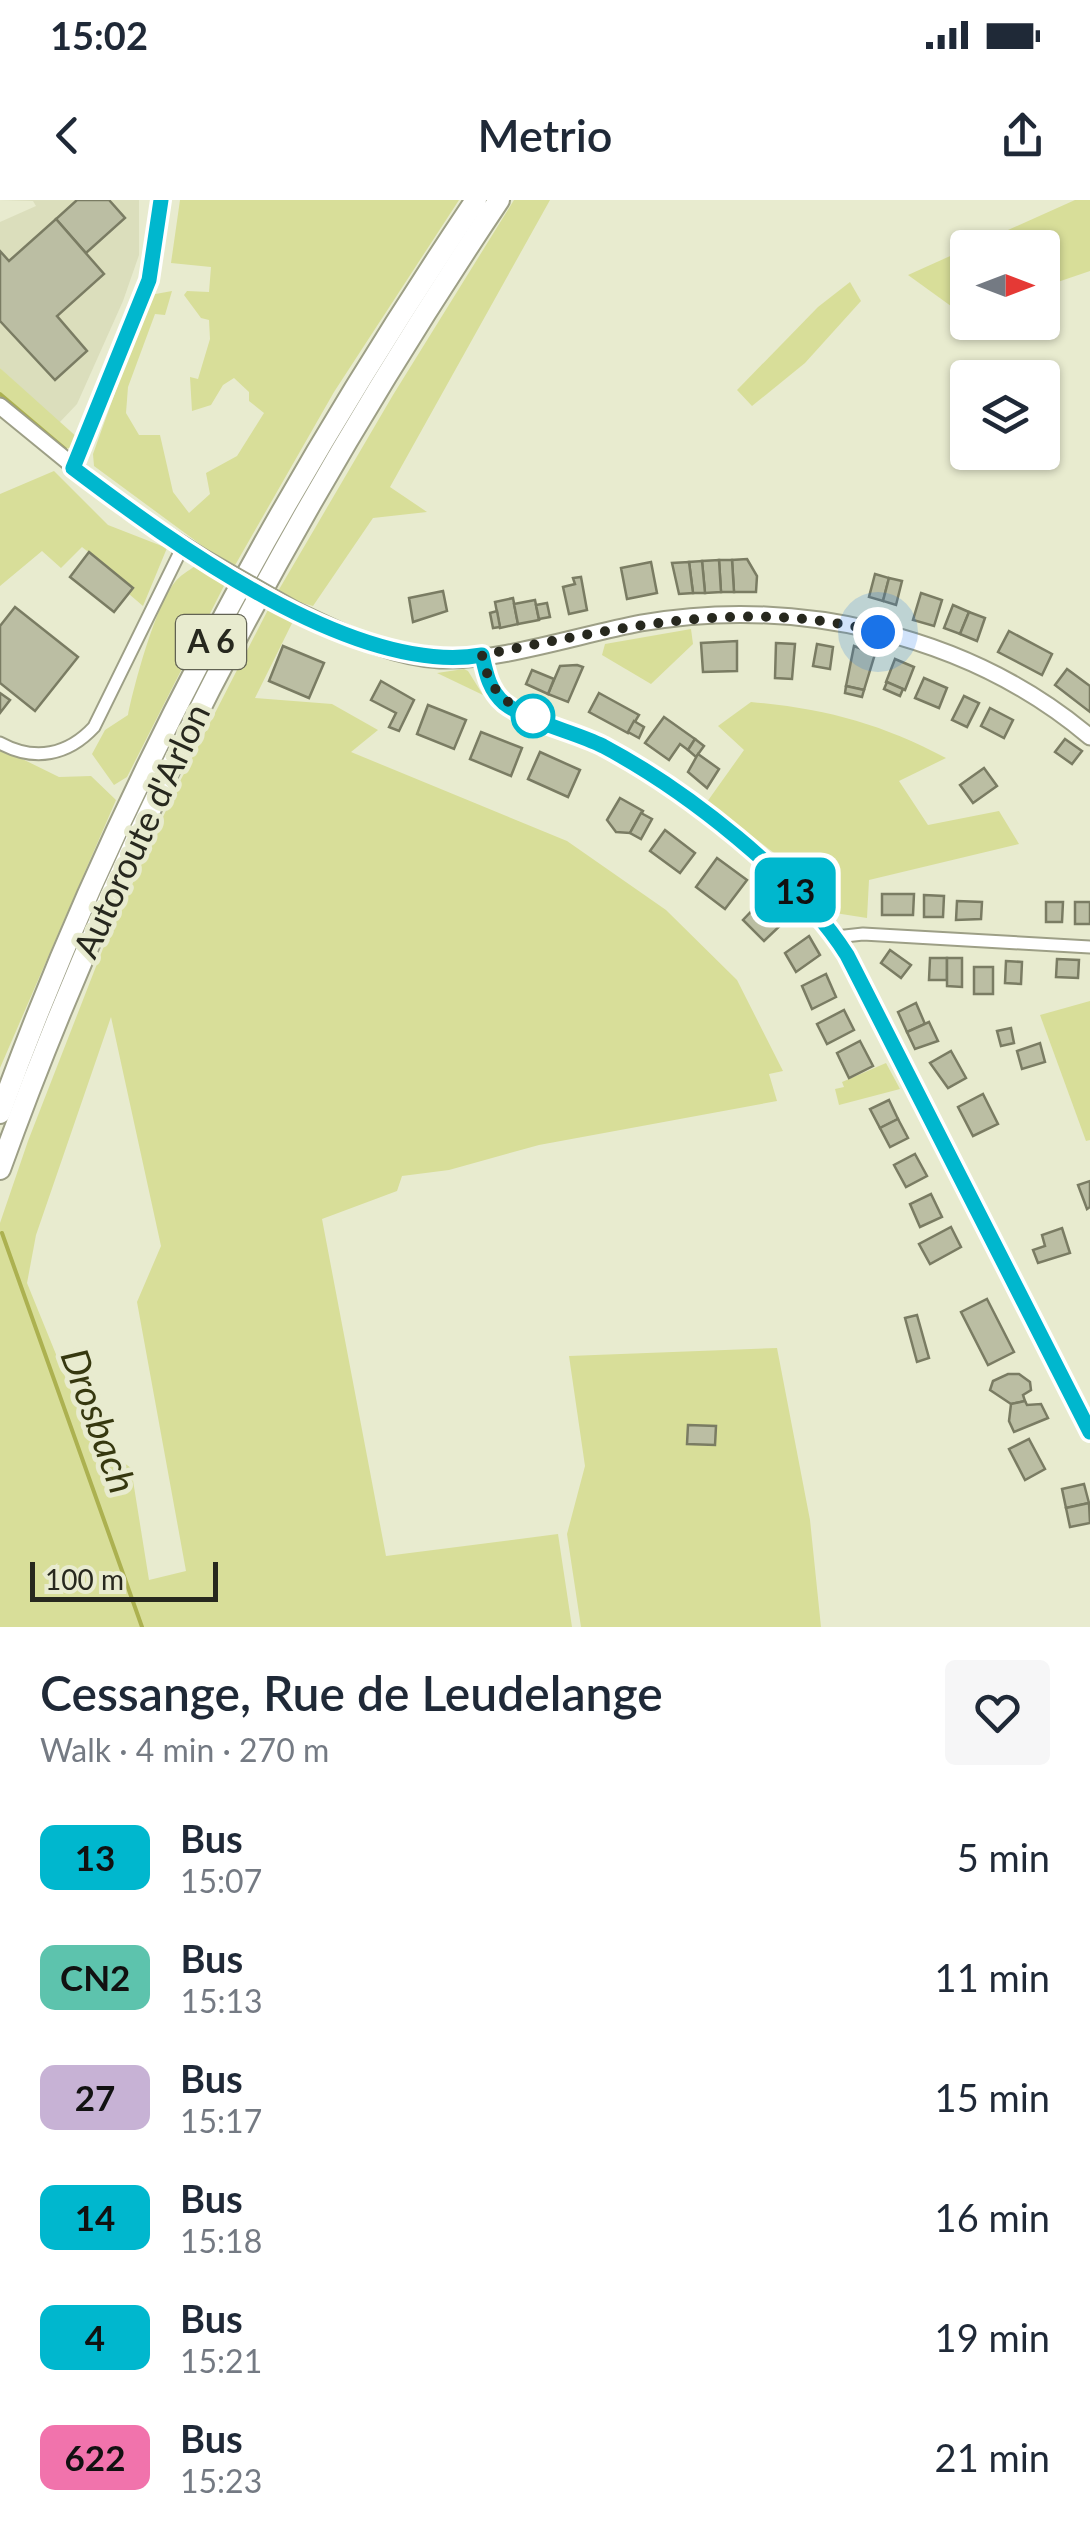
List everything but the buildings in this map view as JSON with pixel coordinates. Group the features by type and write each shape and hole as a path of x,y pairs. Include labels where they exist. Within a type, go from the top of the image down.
{"highway":[{"name":"Autoroute d'Arlon","path":"0,1113 66,947 192,677 342,409 476,200"},
{"name":"Autoroute d'Arlon","path":"0,1169 84,954 209,687 358,419 499,200"}],"main road":[{"path":"0,406 73,468 182,546 297,611 401,654 442,660 482,655 667,619 739,614 803,618 910,640 964,659 1026,692 1090,737"}],"street":[{"path":"73,468 149,280 161,200"},
{"path":"0,742 36,754 59,752 78,744 94,727 182,546"},
{"path":"482,655 486,678 504,703 572,731 658,781 774,868 836,937 1090,1432"},
{"path":"836,937 863,934 1090,947"}],"shaded area":[{"path":"0,200 139,200 139,255 123,301 77,404 59,423 0,368 0,222 36,206 33,201"}],"green space":[{"path":"180,200 459,200 334,392 230,574 127,777 114,785 92,754 105,730 128,715 147,646 168,593 208,550 94,466 93,454 150,295 172,291 165,315 155,314 128,387 126,413 139,435 160,435 173,492 189,513 210,494 206,473 237,456 264,413 249,401 249,392 234,378 223,385 211,405 192,411 190,377 198,379 210,339 209,320 201,318 184,295 187,291 209,292 211,267 171,263"},
{"path":"514,200 550,200 390,487 427,512 373,518 313,606 302,603 255,698 332,704 378,730 351,752 567,841 666,910 737,980 783,1071 769,1074 777,1101 539,1145 449,1170 402,1176 397,1191 322,1219 386,1556 558,1534 572,1627 0,1627 0,1223 104,946 174,793 274,598","holes":["111,1017 161,1246 137,1302 186,1571 149,1580 131,1468 90,1438 27,1283 36,1235"]},
{"path":"1075,200 1090,200 1090,271 1060,281 1060,230 1008,230"},
{"path":"950,256 950,305 908,275"},
{"path":"850,282 861,301 805,363 752,406 737,390 818,307"},
{"path":"0,368 79,439 75,447 65,449 0,395"},
{"path":"54,471 108,525 167,548 143,606 129,594 133,587 82,547 61,568 42,551 0,586 0,494"},
{"path":"691,629 693,644 651,684 602,655 605,644"},
{"path":"464,669 483,695 437,673"},
{"path":"751,702 852,720 898,735 946,758 899,781 928,825 999,811 1019,844 869,880 867,918 835,913 782,859 707,802 744,750 718,726"},
{"path":"0,748 59,777 91,776 116,800 0,1068"},
{"path":"1090,1001 1090,1140 1086,1141 1040,1015"},
{"path":"886,1063 900,1089 839,1105 835,1089 844,1087 842,1082"},
{"path":"777,1348 810,1520 821,1627 581,1627 567,1534 585,1466 569,1356"}],"waterway":[{"path":"0,394 65,449"},
{"name":"Drosbach","path":"2,1233 142,1627"}],"bus line":[{"name":"13","path":"161,200 149,280 73,468 182,546 297,611 383,650 442,660 482,655 486,678 504,703 617,754 774,868 818,914 847,955 1090,1432"}],"route":[{"path":"533,716 545,720 504,703 493,690 486,678 482,655 667,619 710,615 803,618 878,632"}]}
